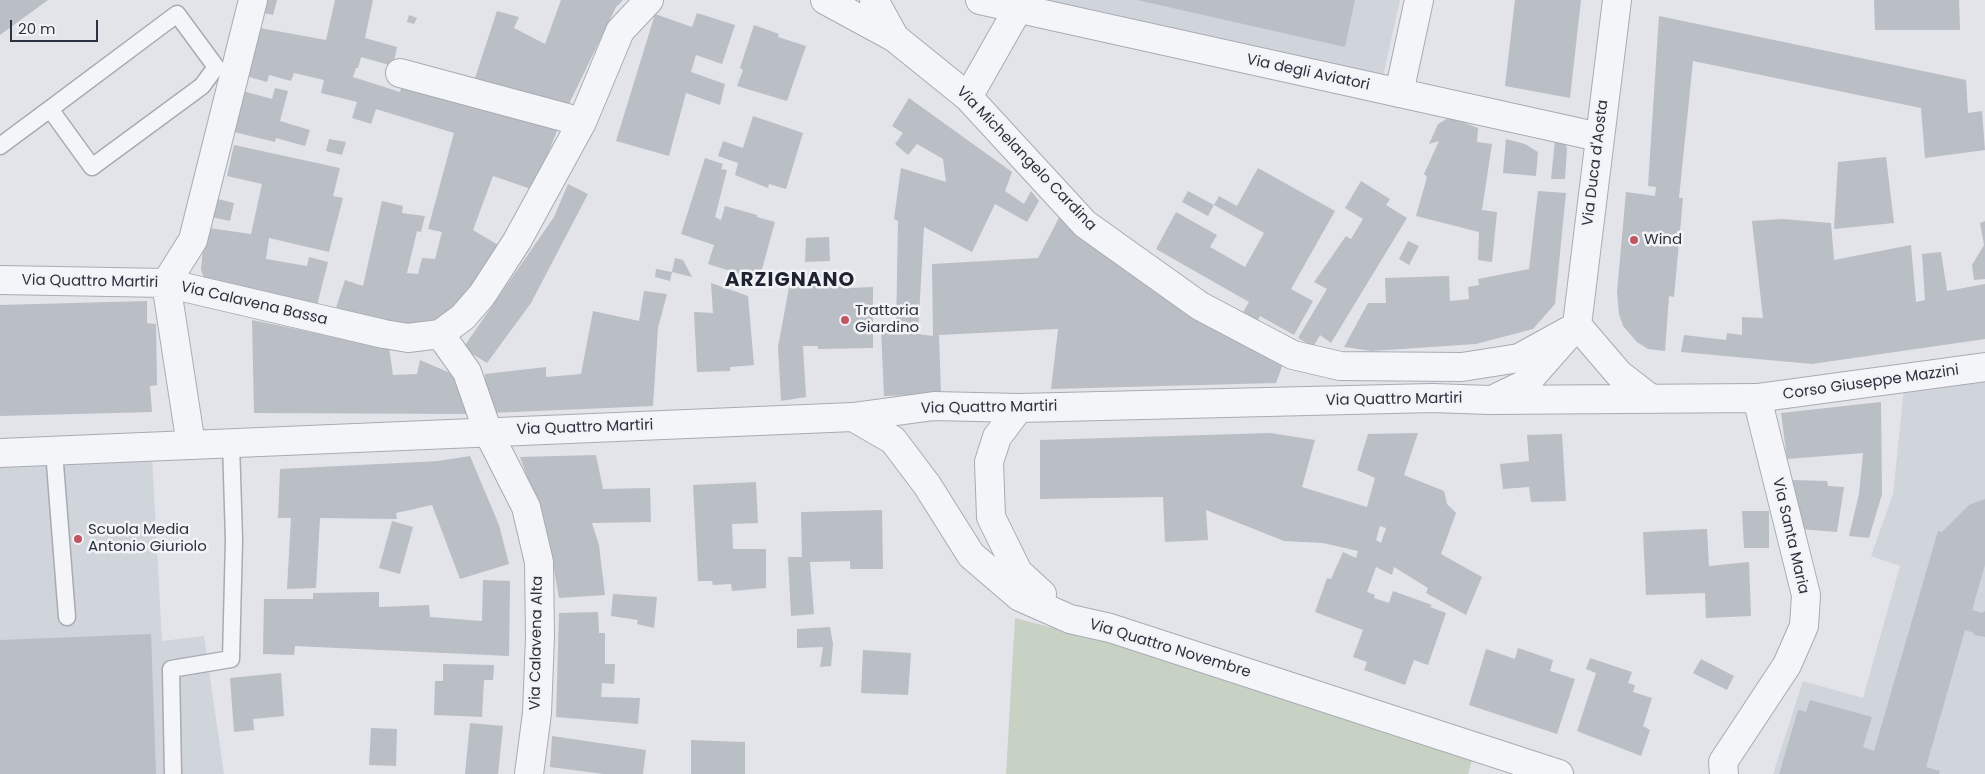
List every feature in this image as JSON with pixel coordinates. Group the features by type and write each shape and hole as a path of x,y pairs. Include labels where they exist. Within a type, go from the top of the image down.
{"street":[{"name":"Via Calavena Bassa","path":"253,0 193,240 166,283 384,334 408,338 440,334"},
{"path":"488,432 466,372 440,334 463,318 482,295 517,242 582,122 620,31 649,0"},
{"name":"Via Michelangelo Cardina","path":"825,0 895,38 968,97 1085,224 1200,306 1293,355 1340,366 1462,367 1519,358 1577,325"},
{"name":"Via Michelangelo Cardina","path":"874,0 895,38"},
{"path":"1399,93 1419,0"},
{"name":"Via Duca d'Aosta","path":"1577,325 1617,0"},
{"name":"Via degli Aviatori","path":"968,97 998,3 1599,136"},
{"path":"400,73 582,122"},
{"name":"Via Quattro Martiri","path":"0,280 166,283 191,446"},
{"path":"1490,400 1525,384 1577,325 1619,374 1650,398"},
{"name":"Corso Giuseppe Mazzini","path":"1757,398 1985,367"},
{"name":"Via Quattro Martiri","path":"0,453 853,416 934,406 1019,408 1432,398 1490,400 1757,398"},
{"name":"Via Santa Maria","path":"1719,770 1787,665 1804,626 1806,594 1757,398"},
{"path":"1019,408 997,437 989,462 991,517 1018,572 1070,619"},
{"name":"Via Quattro Novembre","path":"853,416 892,440 927,485 971,555 1020,597 1070,619 1110,628 1559,774"},
{"name":"Via Calavena Alta","path":"488,432 526,507 538,562 540,647 537,713 529,774"}],"lane":[{"path":"0,146 177,14 216,68 202,86 92,167 50,109"},
{"path":"173,774 171,669 231,659 234,540 231,443"},
{"path":"54,451 67,618"}],"shaded area":[{"path":"1036,0 1400,0 1381,85"},
{"path":"1985,365 1985,774 1773,774 1803,681 1863,698 1900,566 1871,556 1893,494 1905,379"},
{"name":"Scuola Media Antonio Giuriolo","path":"151,439 162,641 204,636 224,774 0,774 0,442"}],"green space":[{"path":"1015,618 1478,739 1468,774 1006,774"}],"building":[{"path":"0,0 48,0 0,35"},
{"path":"258,0 277,0 273,15 255,11"},
{"path":"335,0 373,0 365,38 397,47 393,66 361,57 353,77 400,92 402,85 560,123 534,190 493,176 473,230 505,249 444,319 419,326 334,314 345,280 363,286 382,201 403,206 402,213 425,216 421,232 417,231 407,273 418,274 422,258 435,259 442,232 428,229 454,133 376,109 371,124 352,118 357,102 321,93 324,80 294,73 291,81 269,75 267,82 246,76 260,28 326,40"},
{"path":"561,0 623,0 616,7 566,110 473,84 497,11 519,17 514,28 545,44"},
{"path":"1137,0 1355,0 1345,47"},
{"path":"1515,0 1581,0 1570,98 1505,86"},
{"path":"1874,0 1959,0 1960,30 1875,30"},
{"path":"697,13 735,25 722,64 696,55 691,72 725,84 720,105 686,93 669,156 616,141 655,14 692,27"},
{"path":"409,15 417,18 414,24 407,22"},
{"path":"1659,16 1966,80 1968,113 1982,111 1985,150 1925,158 1921,108 1693,61 1679,198 1683,198 1674,297 1669,296 1665,351 1648,349 1637,342 1623,326 1619,314 1617,292 1626,192 1655,196 1656,187 1648,186"},
{"path":"754,25 779,34 778,37 806,46 787,101 737,86 743,70 740,68"},
{"path":"275,88 288,91 280,121 310,130 305,146 276,138 275,142 230,131 243,91 272,99"},
{"path":"909,98 1012,172 1005,191 1024,204 1031,191 1039,201 1027,222 995,204 972,252 924,227 918,334 933,336 932,264 1038,258 1062,212 1283,364 1276,383 1051,389 1058,329 939,335 941,394 884,396 881,329 896,331 898,221 894,219 901,168 946,182 943,159 917,144 908,155 895,144 903,133 892,126"},
{"path":"753,116 803,133 786,189 769,184 768,188 735,175 738,163 718,156 723,141 743,148"},
{"path":"1450,117 1478,128 1477,142 1492,144 1482,210 1497,212 1492,262 1478,260 1479,232 1416,216 1427,177 1424,174 1439,141 1429,144 1438,124"},
{"path":"329,139 346,142 342,155 326,151"},
{"path":"1506,139 1525,144 1538,152 1536,176 1503,173"},
{"path":"1555,140 1564,142 1567,148 1565,179 1551,179"},
{"path":"234,145 340,168 333,196 343,198 329,252 269,238 266,259 307,266 309,257 328,262 317,305 205,281 201,270 203,248 209,228 251,234 262,184 227,176"},
{"path":"1886,157 1894,223 1834,229 1838,162"},
{"path":"705,158 723,164 721,169 727,170 715,217 721,220 725,206 775,222 759,280 708,264 714,245 681,234"},
{"path":"1258,168 1335,211 1291,289 1313,301 1294,335 1260,316 1256,324 1241,316 1249,302 1156,249 1176,212 1217,235 1210,247 1245,267 1264,233 1214,205 1219,196 1237,206"},
{"path":"1361,181 1390,199 1386,205 1407,218 1331,343 1320,335 1313,347 1298,338 1327,289 1314,282 1346,236 1351,239 1363,219 1345,208"},
{"path":"568,184 588,194 531,303 487,363 463,348 554,217"},
{"path":"1188,191 1214,205 1208,216 1182,202"},
{"path":"1538,191 1566,193 1555,304 1533,329 1476,344 1372,351 1344,347 1368,303 1386,303 1385,278 1449,276 1450,301 1469,299 1468,287 1479,285 1478,279 1529,269"},
{"path":"214,198 234,203 230,221 211,217"},
{"path":"1782,219 1831,223 1834,260 1911,245 1916,302 1925,300 1922,254 1941,252 1947,291 1985,284 1985,339 1812,364 1681,352 1684,335 1726,340 1727,333 1742,335 1742,317 1763,318 1752,221"},
{"path":"1985,221 1985,279 1974,280 1972,265 1984,245 1980,223"},
{"path":"829,237 830,261 805,262 806,238"},
{"path":"1408,241 1419,246 1409,265 1399,259"},
{"path":"675,258 683,260 692,277 672,272"},
{"path":"656,269 672,272 670,281 655,277"},
{"path":"850,274 850,288 873,287 873,348 818,349 818,346 803,346 806,397 781,401 778,347 790,282 811,281 811,275"},
{"path":"711,283 748,296 754,365 730,367 730,371 697,372 694,312 713,313"},
{"path":"644,291 667,294 658,328 653,406 490,413 479,384 485,383 485,374 546,367 546,377 581,374 593,311 639,321"},
{"path":"147,301 147,323 156,324 157,385 150,386 152,412 0,416 0,305"},
{"path":"252,320 389,348 393,375 417,374 420,360 457,376 470,414 254,413"},
{"path":"1881,402 1882,494 1869,538 1849,536 1859,494 1863,453 1787,459 1781,413"},
{"path":"1270,433 1315,440 1302,487 1367,507 1375,478 1357,470 1368,434 1418,433 1404,475 1444,491 1447,504 1456,513 1441,554 1482,577 1466,615 1426,593 1428,588 1394,567 1392,575 1376,567 1367,592 1375,595 1374,598 1389,603 1393,591 1432,605 1430,607 1446,613 1428,665 1414,660 1405,685 1364,670 1367,662 1353,657 1363,630 1315,612 1327,578 1331,579 1343,552 1356,558 1358,551 1323,543 1284,541 1206,510 1208,540 1165,542 1163,497 1040,499 1040,440","holes":["1380,526 1386,528 1381,543 1376,540"]},
{"path":"1562,434 1566,501 1531,502 1529,487 1503,489 1500,464 1529,461 1527,435"},
{"path":"596,455 603,489 650,488 651,522 592,523 599,545 605,595 559,598 548,536 520,457"},
{"path":"470,456 499,525 509,564 460,579 432,505 396,513 397,519 320,518 316,588 287,589 291,518 278,518 280,469 438,461"},
{"path":"1792,480 1827,481 1828,486 1844,487 1837,532 1800,529"},
{"path":"756,482 758,523 732,524 733,549 766,549 766,588 732,591 731,584 713,585 712,581 698,581 693,485"},
{"path":"1985,499 1985,565 1972,610 1982,613 1985,611 1985,637 1974,635 1974,633 1965,630 1926,767 1940,771 1939,774 1779,774 1798,710 1806,712 1810,700 1872,717 1863,747 1874,751 1938,531 1942,532 1969,505"},
{"path":"882,510 883,569 850,569 850,561 810,562 814,614 791,616 788,557 802,557 801,512"},
{"path":"1742,511 1769,511 1769,548 1744,548"},
{"path":"392,521 413,527 400,574 379,568"},
{"path":"1707,529 1709,566 1749,562 1751,616 1706,618 1705,593 1646,595 1643,532"},
{"path":"483,580 510,581 509,656 295,646 294,655 263,654 264,599 313,599 313,593 379,592 379,607 429,605 430,617 482,621"},
{"path":"613,594 657,597 654,628 637,624 638,620 611,616"},
{"path":"598,612 599,633 605,633 605,664 615,664 614,684 602,683 601,697 640,698 638,724 556,717 559,613"},
{"path":"830,627 833,644 831,666 820,667 823,647 797,648 797,629"},
{"path":"151,634 156,774 0,774 0,640"},
{"path":"1518,648 1553,660 1550,671 1575,679 1557,734 1469,705 1486,649 1515,659"},
{"path":"863,650 911,653 908,695 861,693"},
{"path":"1590,658 1632,672 1628,683 1635,685 1633,692 1652,698 1643,726 1650,730 1641,756 1577,731 1596,673 1586,669"},
{"path":"1701,659 1734,676 1727,690 1693,673"},
{"path":"443,664 494,665 493,680 484,680 482,717 434,715 435,681 443,681"},
{"path":"281,673 284,716 253,719 254,730 234,732 230,678"},
{"path":"470,723 503,726 498,774 465,774"},
{"path":"371,728 397,729 396,766 369,765"},
{"path":"552,736 646,750 643,774 604,774 550,767"},
{"path":"691,740 745,742 745,774 691,774"}],"place":[{"name":"Wind","path":"1634,240"},
{"name":"Trattoria Giardino","path":"845,320"},
{"name":"Scuola Media Antonio Giuriolo","path":"78,539"}],"district":[{"name":"ARZIGNANO","path":"790,281"}]}
